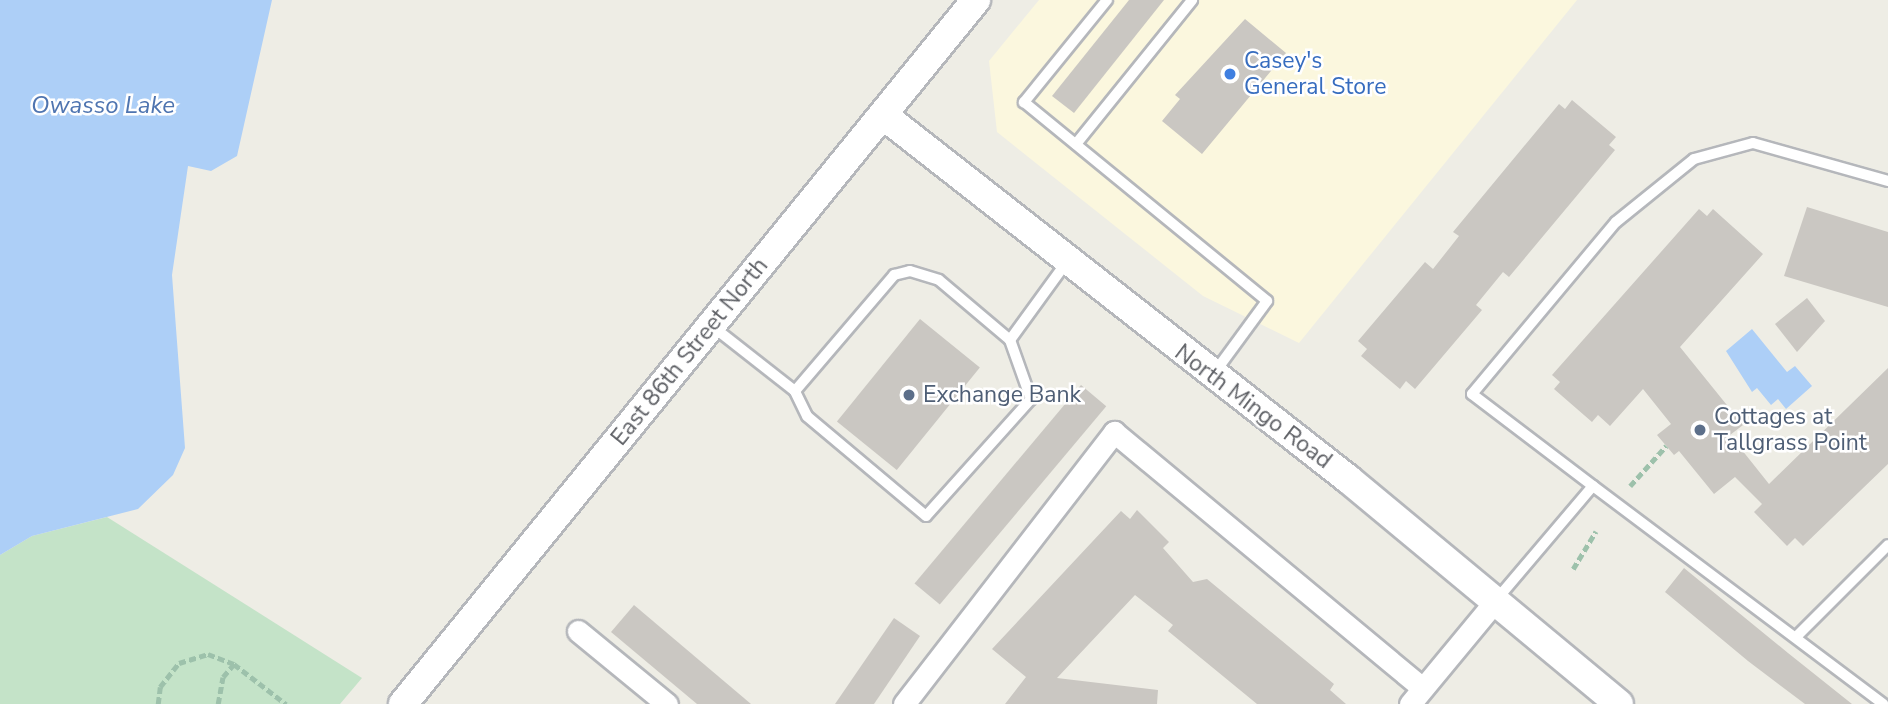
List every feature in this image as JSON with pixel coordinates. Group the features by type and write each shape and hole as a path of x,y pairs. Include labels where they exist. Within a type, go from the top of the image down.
{"street":[{"name":"East 86th Street North","path":"403,704 976,0"},
{"name":"North Mingo Road","path":"883,115 1066,264 1497,599 1619,704"},
{"path":"904,704 1114,432 1416,696 1497,599"},
{"path":"578,631 667,704"}],"lane":[{"path":"1107,0 1024,102 1267,302 1212,376"},
{"path":"1076,144 1192,0"},
{"path":"1883,704 1798,635 1472,394 1616,222 1694,159 1753,144 1888,181"},
{"path":"1010,340 1066,264"},
{"path":"712,325 796,391 807,416 926,516 1031,399 1010,340 939,280 910,271 894,275 796,391"},
{"path":"1497,599 1593,486"},
{"path":"1798,635 1888,545"}],"path":[{"path":"1630,486 1666,446"},
{"path":"1573,569 1596,531"},
{"path":"159,704 160,687 179,663 208,654 234,664 286,704"},
{"path":"218,704 223,677 234,664"}],"shaded area":[{"path":"1039,0 1577,0 1299,343 1203,296 997,132 989,61"}],"green space":[{"path":"107,517 362,678 340,704 0,704 0,555 32,536"}],"water":[{"name":"Owasso Lake","path":"0,0 272,0 237,156 211,171 188,166 172,275 185,448 173,475 138,509 32,536 0,555"},
{"path":"1752,329 1787,372 1795,366 1812,386 1786,409 1778,399 1771,405 1757,388 1752,392 1726,351"}],"building":[{"path":"1129,0 1164,0 1074,113 1052,96"},
{"name":"Casey's General Store","path":"1245,19 1286,53 1202,154 1162,121 1180,99 1175,95"},
{"path":"1572,100 1616,137 1609,145 1615,150 1509,277 1503,272 1476,305 1482,310 1415,389 1406,381 1400,389 1361,356 1367,349 1358,341 1425,262 1433,269 1459,236 1453,232 1559,104 1565,109"},
{"path":"1807,207 1888,232 1888,307 1784,276"},
{"path":"1699,209 1707,216 1713,209 1763,254 1680,347 1743,425 1730,435 1769,484 1888,368 1888,464 1803,546 1795,538 1787,546 1754,512 1762,504 1735,477 1714,494 1679,451 1674,455 1657,435 1671,424 1643,389 1610,426 1598,415 1592,422 1554,389 1560,382 1552,375"},
{"path":"1807,298 1825,321 1797,352 1775,324"},
{"name":"Exchange Bank","path":"920,319 980,367 897,470 837,422"},
{"path":"1081,385 1106,406 940,605 915,583"},
{"path":"1137,510 1169,542 1163,548 1193,582 1207,579 1334,684 1330,690 1346,704 1257,704 1168,631 1173,625 1135,595 1057,678 1158,690 1157,704 1005,704 1026,677 992,649 1121,511 1130,519"},
{"path":"1684,568 1852,704 1805,704 1748,661 1665,592"},
{"path":"634,605 751,704 697,704 611,632"},
{"path":"894,618 920,636 874,704 835,704"}],"place":[{"name":"Casey's General Store","path":"1230,74"},
{"name":"Exchange Bank","path":"909,395"},
{"name":"Cottages at Tallgrass Point","path":"1700,430"}]}
